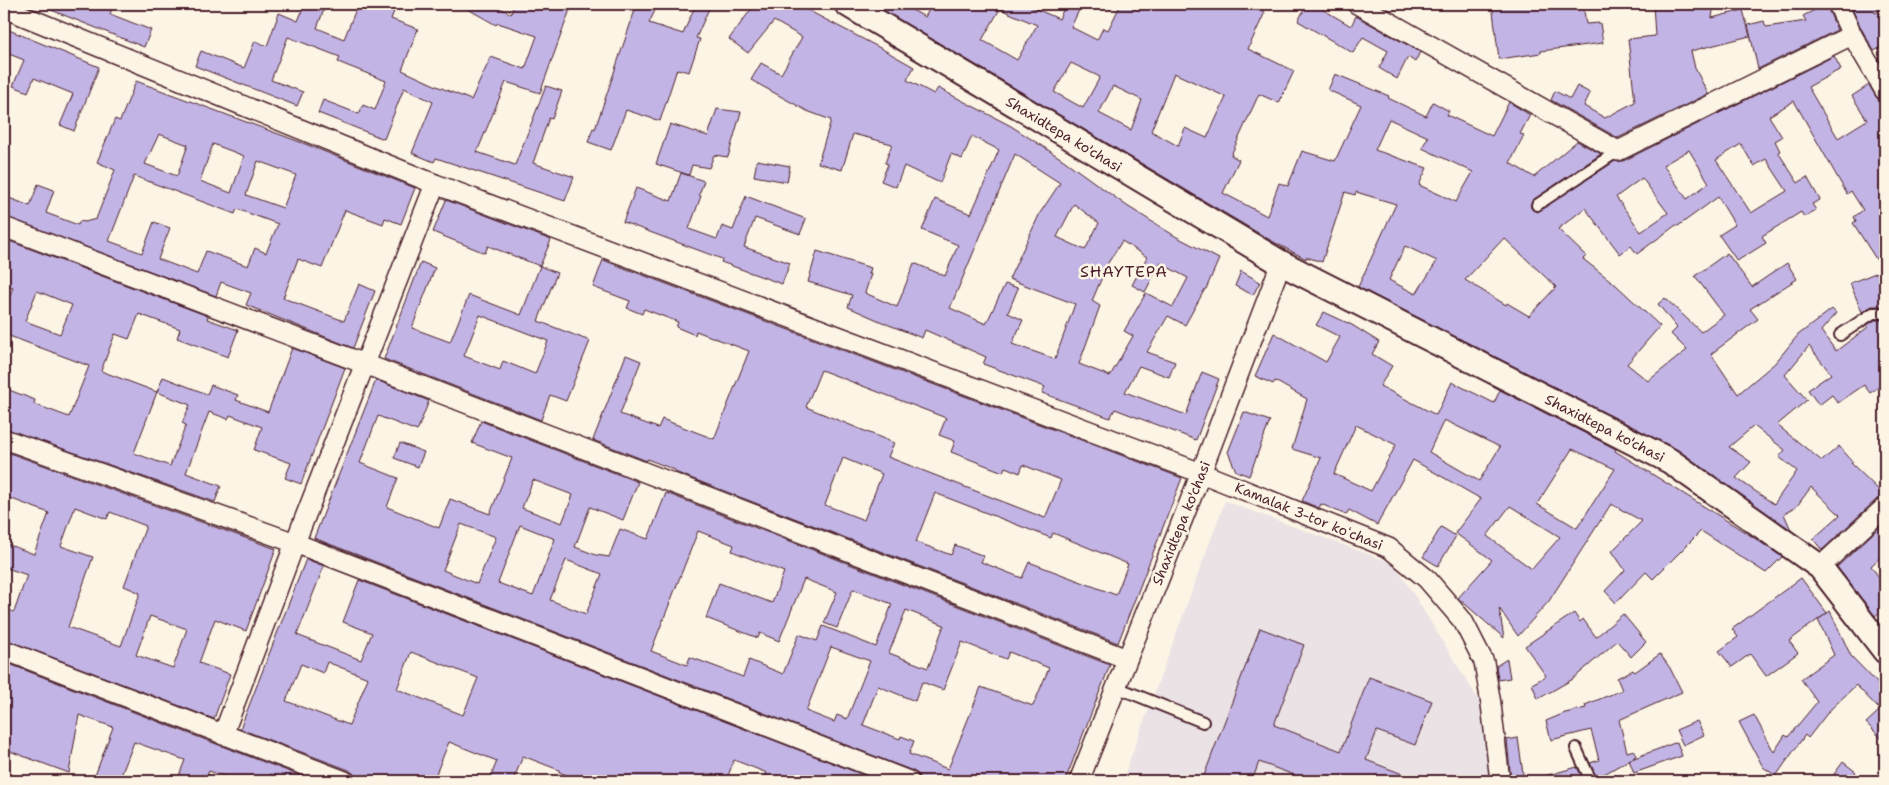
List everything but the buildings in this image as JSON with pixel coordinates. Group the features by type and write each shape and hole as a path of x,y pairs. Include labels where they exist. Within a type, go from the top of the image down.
{"street":[{"name":"Shaxidtepa ko'chasi","path":"847,4 1280,264 1670,461 1820,567 1885,652"},
{"path":"1357,4 1618,151 1852,35"},
{"path":"1838,4 1852,35 1885,91"},
{"name":"Kamalak 3-tor koʻchasi","path":"4,8 435,184 1201,473 1389,548 1427,579 1463,621 1484,662 1500,781"},
{"path":"223,735 295,543 435,184"},
{"path":"4,227 365,364 1127,659"},
{"name":"Shaxidtepa ko'chasi","path":"1079,781 1201,473 1280,264"},
{"path":"4,439 295,543 909,781"},
{"path":"1820,567 1885,507"},
{"path":"4,650 345,781"}],"lane":[{"path":"1537,205 1618,151"},
{"path":"1840,336 1874,313 1885,313"},
{"path":"1116,687 1203,722"},
{"path":"1576,748 1591,781"}],"shaded area":[{"path":"1225,501 1395,564 1483,707 1491,781 1122,781"}],"district":[{"name":"SHAYTEPA","path":"1124,271"}]}
